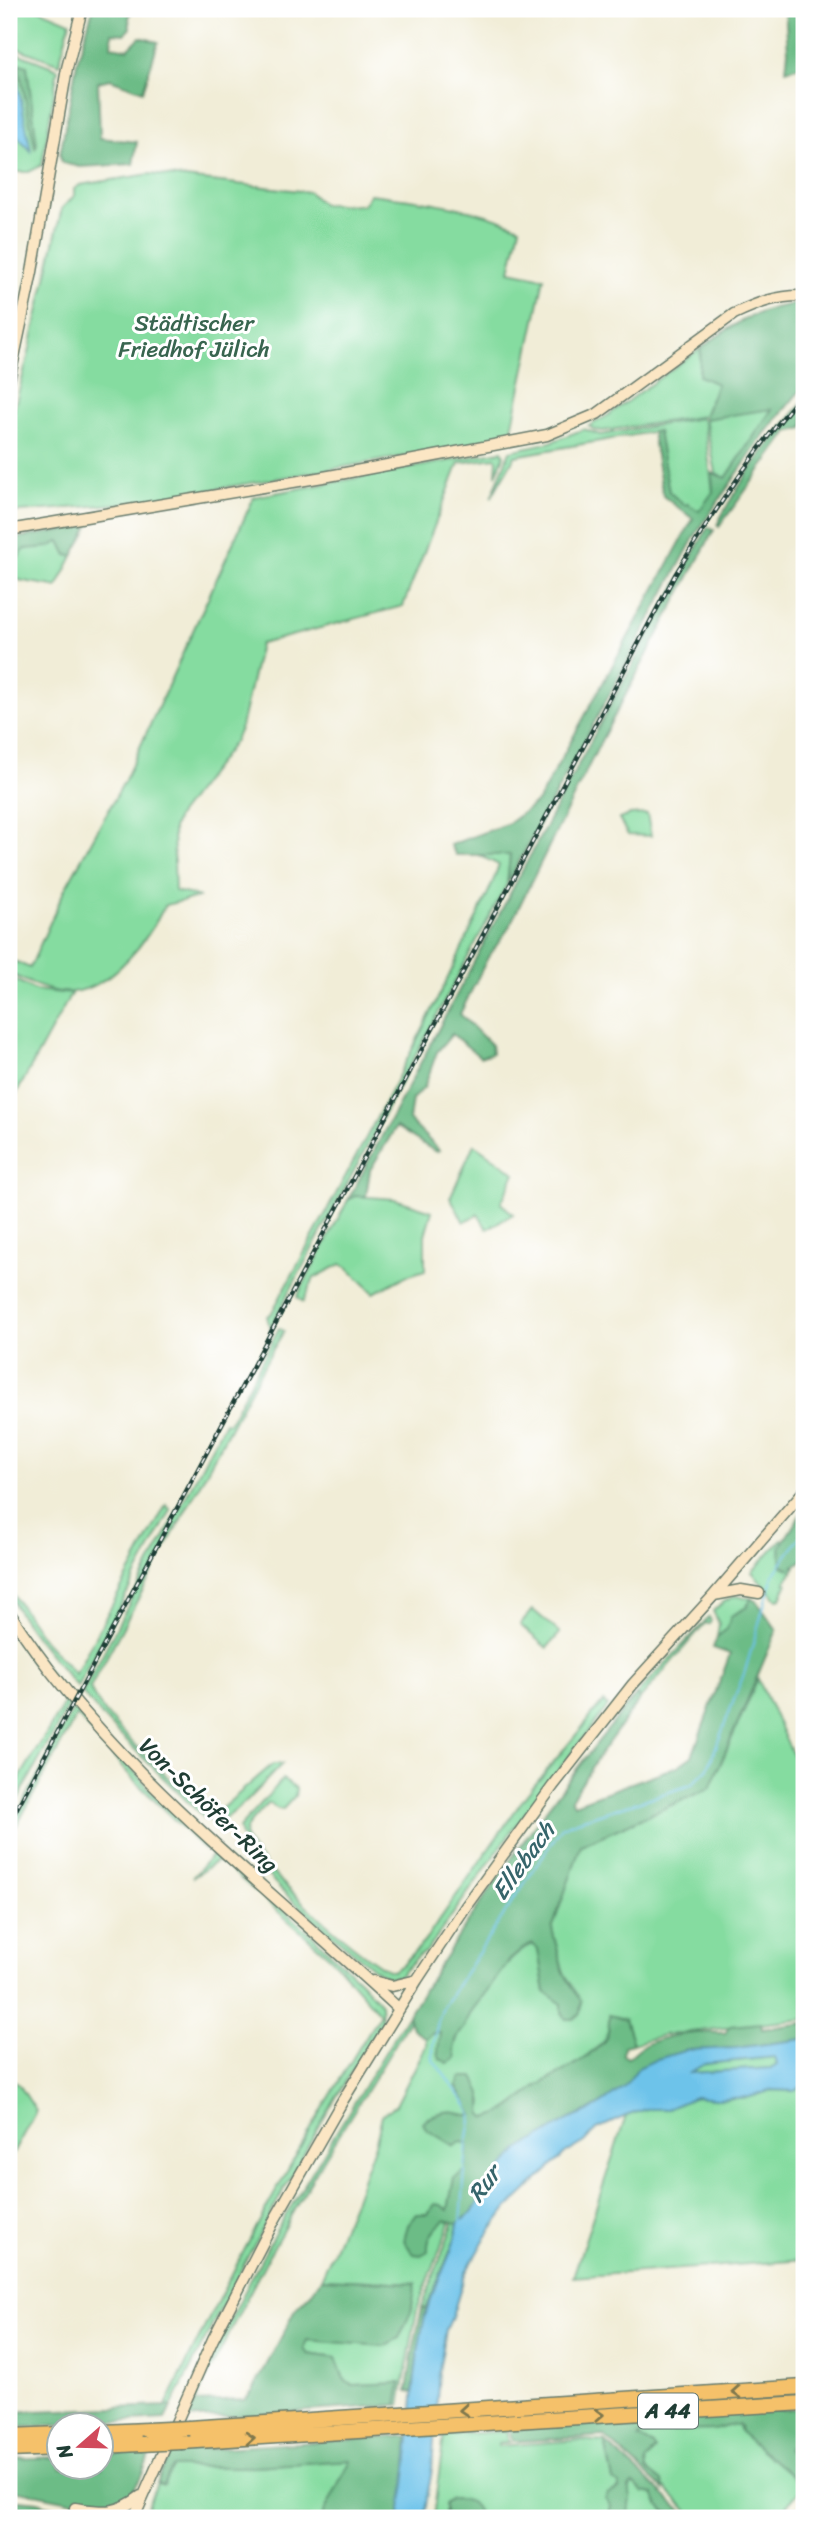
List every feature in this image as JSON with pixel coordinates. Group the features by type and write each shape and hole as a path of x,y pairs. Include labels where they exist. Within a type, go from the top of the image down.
{"highway":[{"name":"A 44","path":"116,2434 182,2442 356,2424 532,2412 804,2387"},
{"name":"A 44","path":"532,2412 804,2403"},
{"name":"A 44","path":"116,2443 189,2428 356,2424"},
{"path":"9,2436 46,2435"},
{"path":"9,2450 46,2449"}],"main road":[{"path":"9,381 30,284 67,68 82,9"},
{"path":"9,530 329,476 547,435 597,414 734,314 755,304 780,297 804,296"},
{"path":"134,2518 213,2339 275,2219 343,2100 466,1906 553,1786 634,1684 804,1491"},
{"path":"714,1595 741,1590 759,1593"},
{"name":"Von-Schöfer-Ring","path":"9,1612 75,1699 154,1784 215,1844 399,2010"},
{"path":"366,1978 384,1986 418,1980"},
{"path":"75,2508 114,2511 144,2494"}],"green space":[{"path":"9,9 39,9 70,22 59,64 9,45"},
{"path":"93,9 132,9 130,28 125,34 112,33 111,46 128,49 140,37 158,42 143,91 110,79 98,82 100,138 137,142 133,164 80,167 62,163 60,155 77,62"},
{"path":"785,9 804,9 804,65 786,70 788,51"},
{"path":"9,50 58,69 42,165 29,172 9,172"},
{"path":"18,63 27,66 37,144 35,148"},
{"name":"Städtischer Friedhof Jülich","path":"150,174 309,192 322,204 363,205 370,194 408,199 466,209 520,227 510,271 544,278 510,438 187,494 117,504 9,513 9,428 62,208 74,196 74,189 80,185"},
{"path":"804,303 804,386 765,433 696,534 507,884 510,855 456,855 450,845 509,823 538,801 693,519 663,496 652,432 658,431 669,492 684,505 688,504 699,511 713,492 712,473 726,478 772,409 705,419 717,384 699,376 701,348 749,317 775,308"},
{"path":"701,348 699,376 717,383 704,416 603,431 589,426 607,416"},
{"path":"804,401 804,428 788,432 719,527 717,525 726,508 746,476"},
{"path":"773,408 726,478 716,473 705,419"},
{"path":"701,418 704,423 713,492 700,512 688,504 684,505 669,492 657,431 515,456 491,498 510,451 551,442 584,429 600,435"},
{"path":"502,451 504,456 496,475 495,458 459,463 403,606 260,644 241,727 234,742 177,817 173,829 175,891 200,897 165,905 128,960 101,982 87,989 56,991 39,987 9,973 9,959 30,968 64,891 125,780 254,497"},
{"path":"89,526 73,556 67,555 60,541 49,547 25,549 15,562 13,574 9,576 9,552 16,538"},
{"path":"708,527 714,530 602,739 508,929 487,959 460,1014 491,1045 492,1053 480,1057 452,1034 437,1052 424,1088 412,1099 409,1120 439,1150 436,1152 396,1127 370,1170 366,1196 355,1196 348,1200 595,733"},
{"path":"60,541 67,555 73,556 57,587 9,577 13,574 21,551 34,547 49,547"},
{"path":"647,814 651,836 628,835 619,819 630,815"},
{"path":"479,855 510,855 507,884 270,1328 267,1316 271,1314 386,1101 492,884 499,865"},
{"path":"9,977 35,990 71,994 9,1107"},
{"path":"474,1144 515,1173 501,1203 513,1214 487,1229 478,1214 464,1222 450,1198"},
{"path":"355,1196 395,1199 432,1211 425,1235 425,1270 406,1276 374,1293 341,1264 314,1278 303,1302 297,1297 348,1200"},
{"path":"279,1328 284,1331 90,1688 97,1701 126,1736 164,1774 213,1816 273,1764 282,1764 252,1796 226,1818 215,1822 203,1817 110,1725 82,1693 225,1422 229,1423"},
{"path":"166,1505 171,1510 77,1687 27,1624 11,1598 9,1589 44,1640 75,1674"},
{"path":"804,1509 804,1559 789,1569 782,1566 780,1547"},
{"path":"782,1539 785,1541 780,1548 789,1569 796,1565 785,1583 787,1584 781,1598 776,1599 752,1572"},
{"path":"735,1596 751,1598 747,1607 731,1616 727,1629 717,1637 719,1624 713,1611"},
{"path":"751,1598 757,1602 777,1630 710,1788 581,1845 552,1929 563,1971 581,2001 580,2013 573,2019 565,2019 562,2004 545,1992 538,1950 533,1944 510,1960 471,2012 457,2037 454,2049 456,2058 448,2063 440,2059 440,2032 432,2033 426,2039 412,2028 408,2015 461,1932 545,1812 636,1695 640,1699 571,1799 574,1804 678,1766 692,1756 730,1654 713,1648 717,1637 727,1629 731,1616 747,1607"},
{"path":"533,1610 560,1633 547,1648 520,1625"},
{"path":"709,1617 709,1624 705,1623 640,1699 636,1695"},
{"path":"9,1620 71,1701 9,1816 9,1796 65,1702 23,1651"},
{"path":"758,1679 795,1760 804,1756 804,2019 663,2035 633,2044 625,2019 609,2016 606,2035 597,2048 494,2116 486,2118 482,2114 483,2101 457,2087 474,2115 450,2112 427,2118 461,2142 468,2143 465,2171 454,2178 448,2210 444,2208 427,2242 435,2228 445,2220 451,2220 417,2310 400,2405 397,2405 400,2383 353,2385 344,2379 336,2358 308,2354 304,2349 306,2340 384,2346 416,2283 321,2279 355,2199 376,2141 382,2115 396,2105 426,2046 426,2039 432,2033 440,2032 454,2049 465,2022 498,1974 523,1950 534,1944 538,1949 545,1992 563,2004 562,2012 573,2019 580,2013 581,2001 563,1971 552,1929 581,1845 710,1788"},
{"path":"603,1702 608,1706 511,1832 426,1952 420,1954 399,1976 387,1977 374,1969 318,1923 275,1883 245,1845 239,1828 283,1779 296,1788 295,1796 283,1809 269,1803 250,1823 245,1837 266,1866 312,1911 362,1952 392,1971 402,1965 424,1942 524,1798"},
{"path":"75,1706 158,1798 203,1839 205,1850 133,1779 77,1715 9,1839 9,1830"},
{"path":"212,1855 220,1855 309,1932 360,1981 381,2004 382,2021 325,2115 272,2211 171,2407 166,2406 241,2256 294,2158 380,2014 331,1958 225,1865 217,1861 192,1878"},
{"path":"408,2015 409,2020 287,2222 187,2419 184,2418 276,2231"},
{"path":"609,2015 625,2019 633,2044 624,2046 623,2055 628,2058 641,2047 660,2039 693,2033 725,2033 730,2026 761,2023 762,2029 804,2023 804,2039 736,2048 687,2050 638,2068 624,2088 591,2110 568,2120 492,2179 472,2213 458,2223 445,2220 432,2234 428,2251 421,2255 414,2254 404,2241 408,2225 417,2214 428,2214 435,2204 448,2210 454,2178 465,2171 468,2143 461,2142 454,2146 426,2129 423,2123 434,2115 448,2112 473,2115 457,2087 461,2077 474,2077 482,2093 482,2114 486,2118 509,2108 598,2048 609,2029"},
{"path":"775,2057 777,2065 772,2068 689,2073 704,2064"},
{"path":"9,2078 18,2083 36,2111 9,2161"},
{"path":"804,2084 804,2260 573,2277 626,2116 646,2109 667,2109 695,2097 750,2097 772,2090 794,2091"},
{"path":"454,2221 458,2223 456,2237 426,2309 422,2308"},
{"path":"321,2279 416,2283 411,2312 399,2338 384,2346 307,2340 304,2349 308,2354 336,2358 344,2379 353,2385 401,2383 397,2405 187,2419 196,2402 245,2400 253,2391 297,2307"},
{"path":"422,2308 426,2309 413,2392 407,2391"},
{"path":"171,2407 165,2419 116,2422 116,2412 46,2412 46,2426 9,2428 9,2412"},
{"path":"804,2408 804,2432 786,2450 804,2466 804,2486 739,2431 738,2425 712,2430 663,2431 640,2435 639,2438 653,2445 655,2450 646,2461 647,2470 662,2482 664,2490 604,2436 514,2441 510,2436 510,2430"},
{"path":"738,2425 739,2431 804,2486 776,2518 695,2518 647,2470 646,2461 655,2450 653,2445 639,2438 640,2435 711,2429"},
{"path":"507,2431 510,2442 498,2443 498,2446 582,2440 605,2442 613,2480 620,2484 617,2491 612,2491 608,2518 476,2518 479,2514 460,2499 452,2499 444,2511 445,2518 433,2518 444,2435"},
{"path":"804,2432 804,2466 785,2450"},
{"path":"409,2436 406,2486 399,2518 321,2518 351,2460 239,2467 172,2467 163,2485 157,2483 171,2451"},
{"path":"605,2442 690,2518 665,2511 654,2494 643,2492 632,2484 629,2488 629,2514 622,2518 608,2518 611,2506 605,2498 608,2493 619,2489 620,2484 613,2480"},
{"path":"150,2452 141,2477 131,2493 110,2509 9,2489 9,2459 46,2458 46,2482 116,2482 116,2453"},
{"path":"352,2460 321,2518 150,2518 147,2512 157,2483 163,2485 172,2467 239,2467"},
{"path":"631,2484 643,2492 654,2494 666,2513 682,2518 622,2518 625,2516"},
{"path":"9,2499 38,2502 66,2511 64,2515 9,2507"},
{"path":"452,2499 469,2502 479,2514 476,2518 445,2518 445,2504"}],"water":[{"path":"13,58 31,151 9,127"},
{"path":"804,2039 803,2086 794,2091 772,2090 750,2097 695,2097 667,2109 646,2109 597,2129 585,2142 565,2154 505,2211 484,2240 465,2274 446,2330 439,2372 432,2469 424,2518 399,2518 423,2325 458,2223 472,2213 492,2179 519,2150 568,2120 592,2110 624,2087 638,2068 687,2050 736,2048","holes":["775,2057 777,2065 772,2068 690,2073 704,2064"]}],"waterway":[{"name":"Ellebach","path":"461,2223 467,2143 472,2115 433,2060 433,2045 444,2005 562,1827 691,1785 708,1768 745,1671 773,1575 804,1532"}],"railway":[{"path":"9,1823 675,575 736,481 804,392"}],"water label":[{"name":"Rur","path":"484,2184"}]}
